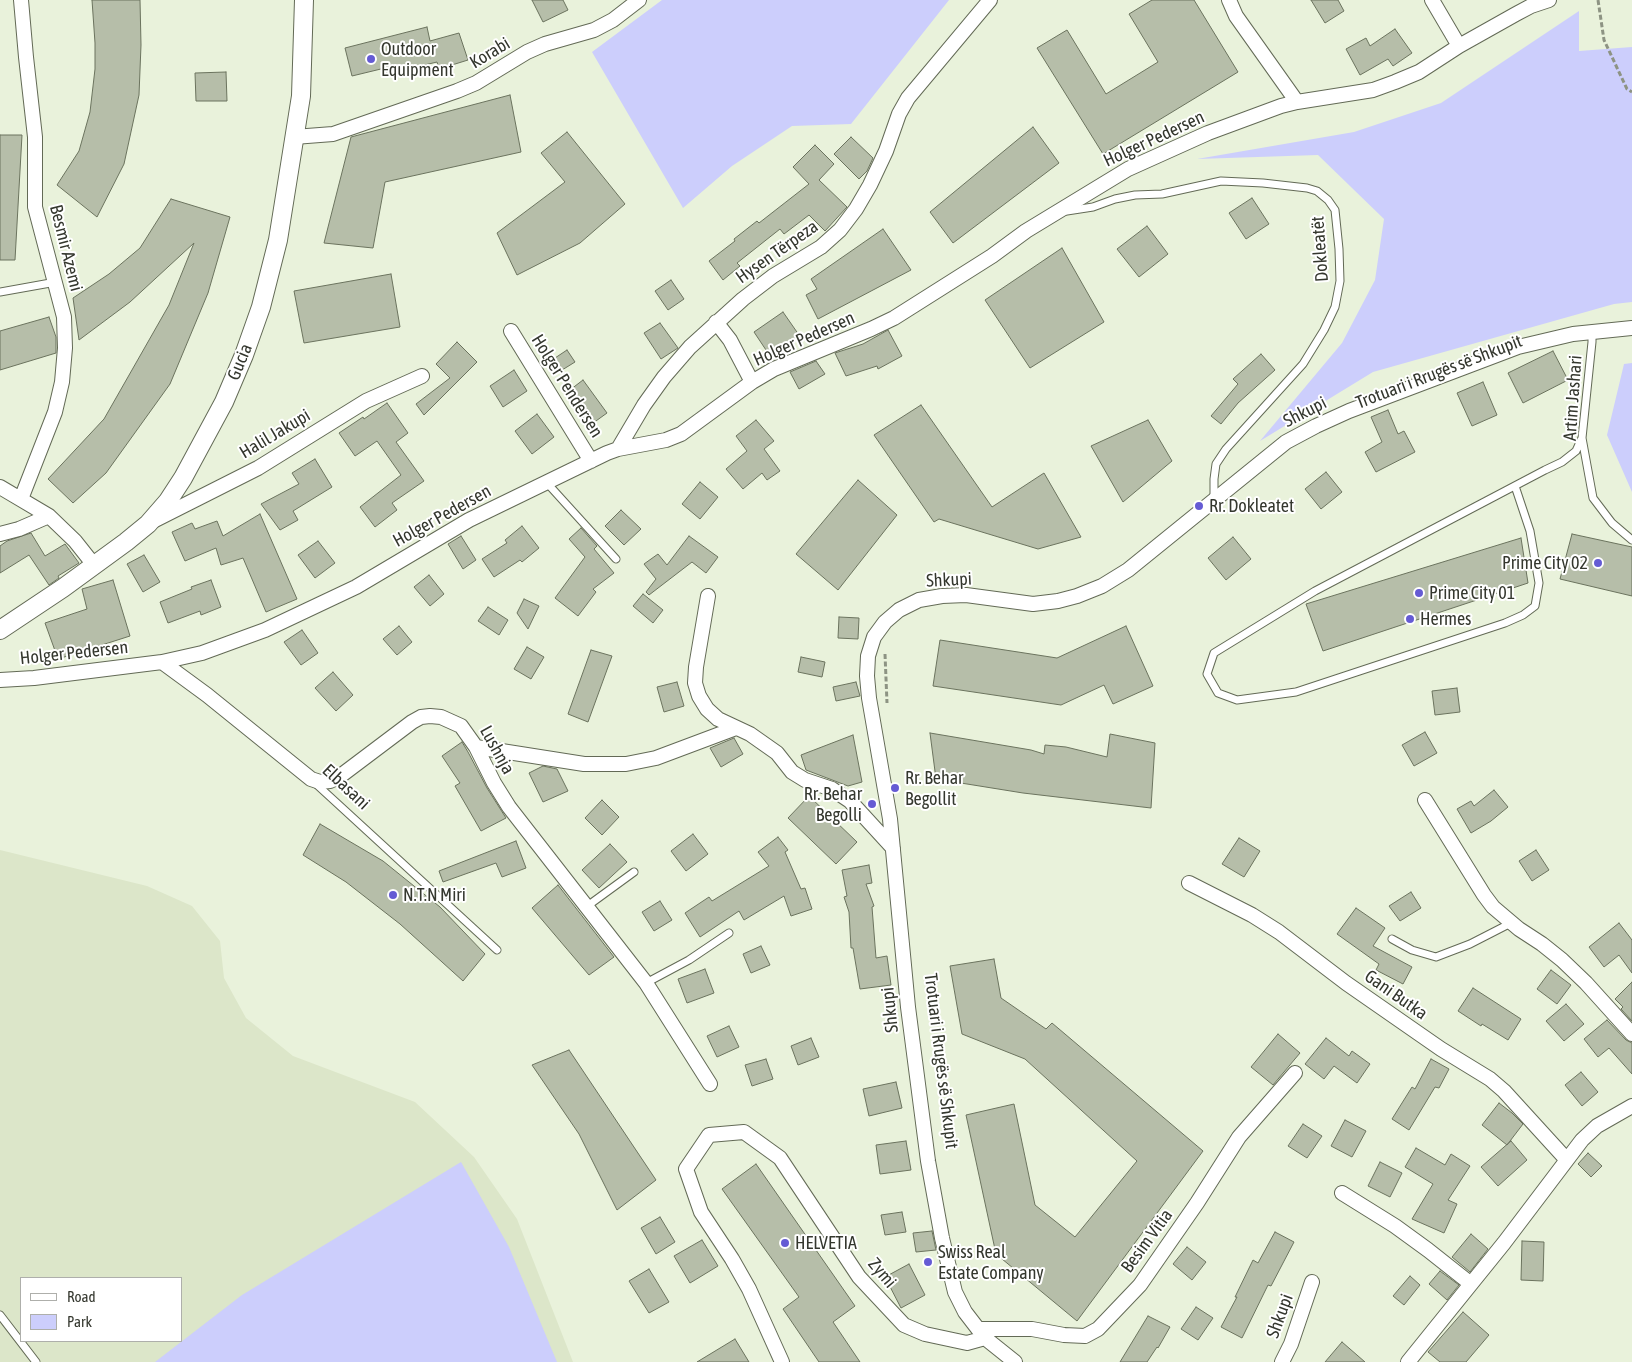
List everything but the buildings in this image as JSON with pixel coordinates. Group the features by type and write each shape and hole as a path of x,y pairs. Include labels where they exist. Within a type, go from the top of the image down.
{"street":[{"name":"Besmir Azemi","path":"21,0 35,137 35,208 64,317 62,382 56,412 21,499"},
{"name":"Gucia","path":"0,630 63,588 148,524 168,501 183,478 224,402 244,355 261,307 278,240 301,87 304,0"},
{"name":"Korabi","path":"294,137 333,134 457,91 476,83 527,52 546,44 594,30 613,20 639,0"},
{"name":"Hysen Tërpeza","path":"618,449 644,405 664,377 690,347 716,322 773,276 822,247 840,230 856,209 870,185 886,151 899,114 908,98 990,0"},
{"path":"1229,0 1236,16 1297,102"},
{"path":"1432,0 1459,46"},
{"name":"Holger Pedersen","path":"0,680 34,678 162,662 202,652 265,630 356,587 469,520 591,461 618,449 666,440 681,434 752,382 774,369 872,329 894,318 1097,187 1159,154 1208,133 1297,102 1346,95 1380,87 1419,72 1459,46 1516,14 1548,0"},
{"path":"716,322 730,340 752,382"},
{"name":"Shkupi","path":"1015,1362 982,1334 965,1312 955,1292 949,1270 928,1160 908,1007 893,848 867,676 868,656 874,637 885,622 899,610 919,600 942,596 966,596 1033,604 1058,601 1102,586 1128,570 1286,442 1324,422 1518,347 1550,338 1592,331 1632,328"},
{"name":"Holger Pendersen","path":"511,331 591,461"},
{"name":"Halil Jakupi","path":"148,524 258,468 366,401 422,376"},
{"path":"0,487 48,516 68,534 94,565"},
{"path":"0,534 19,529 48,516"},
{"path":"708,596 695,683 699,696 706,708 718,719 750,734 777,753 792,772 805,780 832,789 850,801 893,848"},
{"name":"Elbasani","path":"162,662 221,705 311,779"},
{"name":"Lushnja","path":"311,779 320,782 340,777 421,717 441,717 461,726 476,748 509,807 646,983 710,1084"},
{"path":"476,748 584,764 626,764 656,758 736,728"},
{"path":"1425,800 1492,907 1562,960 1586,983 1632,1034"},
{"name":"Gani Butka","path":"1189,883 1252,915 1279,932 1346,983 1441,1049 1490,1079 1504,1091 1566,1159"},
{"name":"Besim Vitia","path":"982,1334 1032,1329 1064,1335 1085,1336 1098,1329 1140,1284 1197,1203 1239,1137 1295,1073"},
{"path":"1408,1362 1533,1205 1582,1140 1597,1126 1632,1106"},
{"name":"Zymi","path":"782,1362 749,1289 701,1212 686,1169 709,1135 744,1132 780,1158 859,1277 904,1326 925,1334 966,1343 982,1334"},
{"path":"1342,1193 1415,1240 1471,1284"},
{"name":"Shkupi","path":"1282,1362 1291,1344 1312,1282"}],"lane":[{"name":"Dokleatët","path":"1059,212 1094,206 1135,195 1162,194 1221,181 1307,188 1317,191 1328,200 1334,210 1339,249 1340,282 1335,307 1324,330 1303,364 1226,449 1216,464 1214,502"},
{"path":"0,292 56,282"},
{"name":"Artim Jashari","path":"1592,331 1582,438 1593,498 1612,523 1632,540"},
{"path":"1515,486 1530,531 1539,584 1535,606 1523,615 1506,623 1296,692 1237,700 1218,693 1207,674 1214,653 1315,591 1515,486 1562,462 1576,450 1582,438"},
{"path":"547,483 616,559"},
{"name":"Elbasani","path":"311,779 497,950"},
{"path":"586,907 634,872"},
{"path":"1392,939 1412,950 1436,956 1470,944 1511,923"},
{"path":"646,983 689,960 729,933"},
{"path":"0,1315 20,1341"},
{"path":"21,1342 36,1362"}],"path":[{"path":"1598,0 1604,40 1627,89 1632,92"},
{"path":"886,648 885,687 887,706"}],"shaded area":[{"path":"0,850 147,886 192,906 220,941 224,978 246,1018 293,1056 415,1102 474,1157 517,1219 573,1362 0,1362"}],"green space":[{"path":"662,0 949,0 851,124 792,126 732,166 683,208 592,52"},
{"path":"1579,11 1579,51 1632,47 1632,302 1614,304 1373,372 1260,441 1342,343 1375,280 1384,219 1318,155 1197,159 1354,132 1441,103"},
{"path":"1632,363 1632,492 1607,435 1624,364"},
{"path":"461,1162 509,1247 557,1362 155,1362 242,1295"}],"place":[{"name":"Outdoor Equipment","path":"371,59"},
{"name":"Rr. Dokleatet","path":"1199,506"},
{"name":"Prime City 02","path":"1598,563"},
{"name":"Prime City 01","path":"1419,593"},
{"name":"Hermes","path":"1410,619"},
{"name":"Rr. Behar Begollit","path":"895,788"},
{"name":"Rr. Behar Begolli","path":"872,804"},
{"name":"N.T.N Miri","path":"393,895"},
{"name":"HELVETIA","path":"785,1243"},
{"name":"Swiss Real Estate Company","path":"928,1262"}]}
